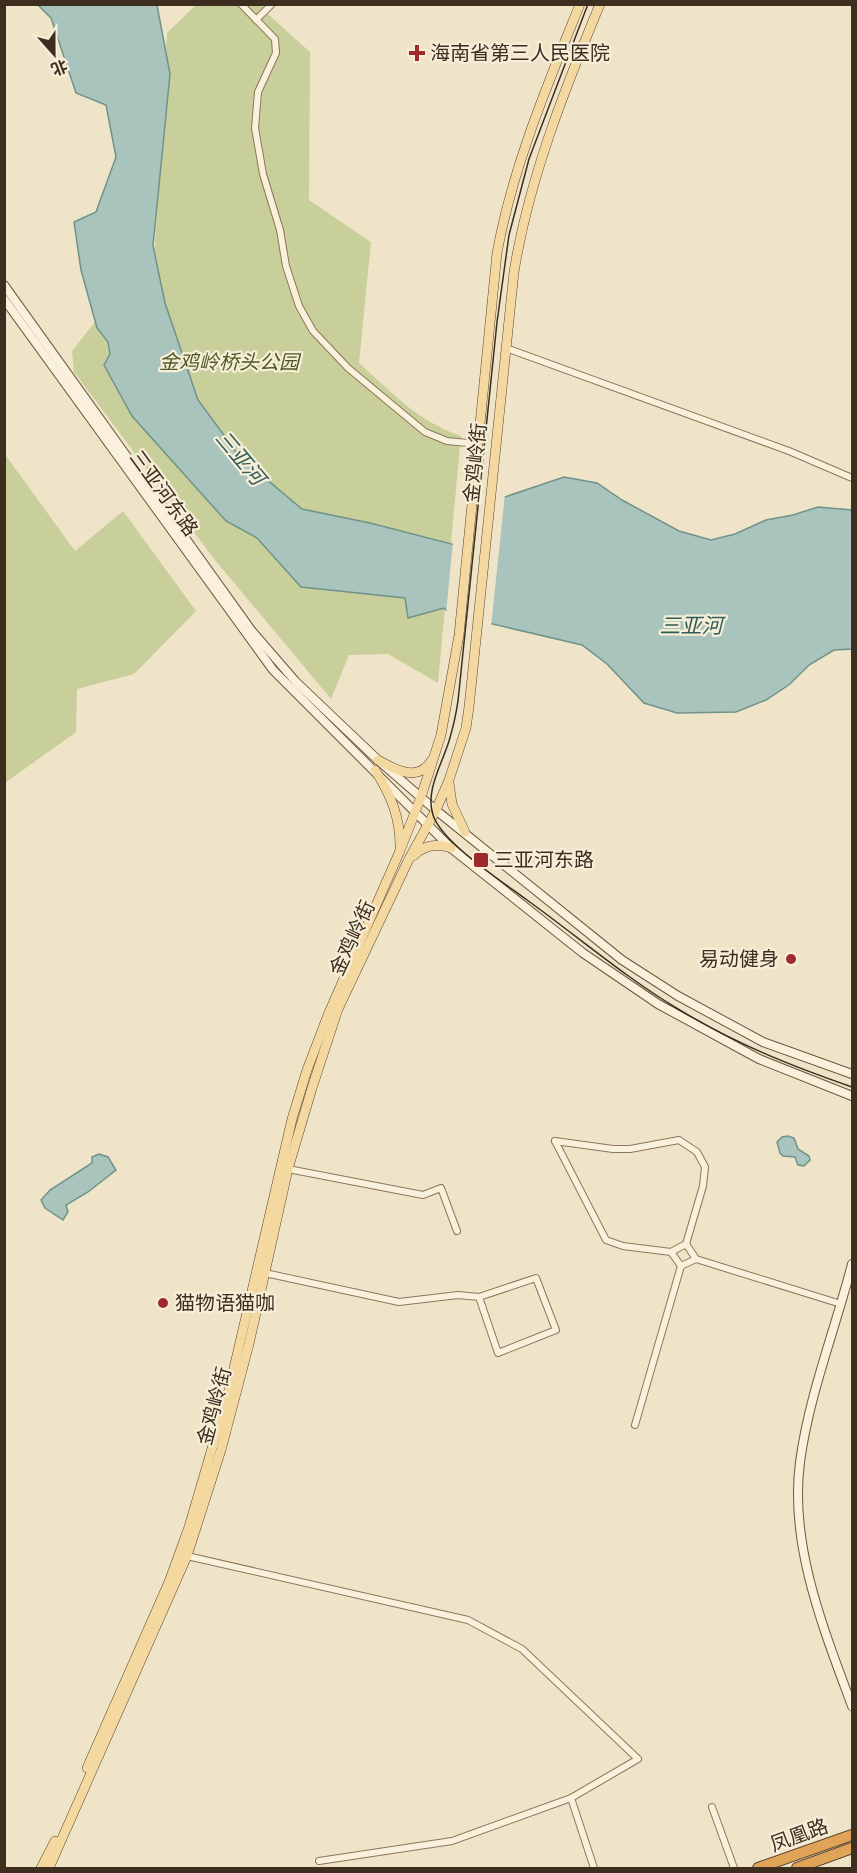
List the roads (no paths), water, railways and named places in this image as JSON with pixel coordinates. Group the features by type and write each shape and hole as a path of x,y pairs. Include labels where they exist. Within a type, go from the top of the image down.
{"highway":[{"name":"凤凰路","path":"758,1869 852,1835"},
{"name":"凤凰路","path":"797,1869 852,1848"}],"main road":[{"name":"金鸡岭街","path":"41,1869 169,1582 189,1527 228,1394 292,1119 307,1070 327,1015 416,813 436,754 459,635 497,253 504,216 536,115 580,4"},
{"name":"金鸡岭街","path":"49,1869 187,1556 221,1450 249,1344 288,1170 338,1009 409,859 436,810 449,780 466,728 514,272 526,209 555,120 600,4"},
{"name":"三亚河东路","path":"4,285 251,630 296,682 378,760 593,938 666,989 763,1042 852,1074"},
{"name":"三亚河东路","path":"4,299 273,670 452,848 583,952 658,1004 759,1059 852,1096"},
{"path":"378,760 398,772 408,773 422,770 429,765 436,754"},
{"path":"375,770 398,816 399,853"},
{"path":"449,780 452,804 465,832"},
{"path":"409,859 418,851 430,846 444,845 452,848"},
{"path":"852,1264 816,1387 800,1464 798,1496 802,1538 811,1585 852,1706"}],"street":[{"path":"242,4 275,39 276,53 258,92 255,128 263,174 280,230 286,266 299,306 313,331 348,368 426,432 447,441 478,444"},
{"path":"256,20 272,4"},
{"path":"506,348 789,451 852,478"},
{"path":"679,1140 697,1152 705,1167 703,1186 686,1244 671,1252 623,1246 606,1240 555,1141 613,1149 630,1149 679,1140"},
{"path":"288,1170 423,1195 441,1188 457,1231"},
{"path":"686,1244 696,1259 841,1304"},
{"path":"671,1252 681,1266"},
{"path":"635,1425 681,1266 696,1259"},
{"path":"265,1273 399,1302 458,1295 479,1297 536,1278 556,1330 498,1353 479,1297"},
{"path":"187,1556 468,1620 522,1649 638,1759 571,1798 452,1841 319,1862"},
{"path":"571,1798 594,1869"},
{"path":"712,1807 734,1869"}],"water":[{"name":"三亚河","path":"38,5 157,5 170,74 153,246 165,303 198,400 240,457 302,509 370,523 455,545 481,505 564,477 597,483 622,500 679,531 711,540 735,534 766,520 818,507 852,510 852,649 834,650 809,665 790,684 766,700 736,712 677,713 644,703 607,664 582,645 450,614 444,608 408,618 405,598 301,587 257,538 226,521 132,416 104,365 110,354 108,342 97,328 81,270 74,222 96,212 116,157 106,105 76,93 51,18"},
{"path":"782,1137 794,1138 798,1149 809,1156 810,1160 804,1166 798,1165 795,1157 783,1156 780,1153 777,1142"},
{"path":"99,1154 108,1157 116,1170 88,1192 66,1205 68,1212 63,1220 45,1208 41,1200 50,1190 92,1163 92,1157"}],"tram line":[{"path":"588,4 529,159 509,235 497,322 458,701 446,750 433,787 431,797 433,815 448,838 474,861 658,997 742,1043 852,1087"}],"place":[{"name":"海南省第三人民医院","path":"417,53"},
{"name":"三亚河东路","path":"481,860"},
{"name":"易动健身","path":"791,959"},
{"name":"猫物语猫咖","path":"163,1303"}],"park label":[{"name":"金鸡岭桥头公园","path":"229,362"}]}
